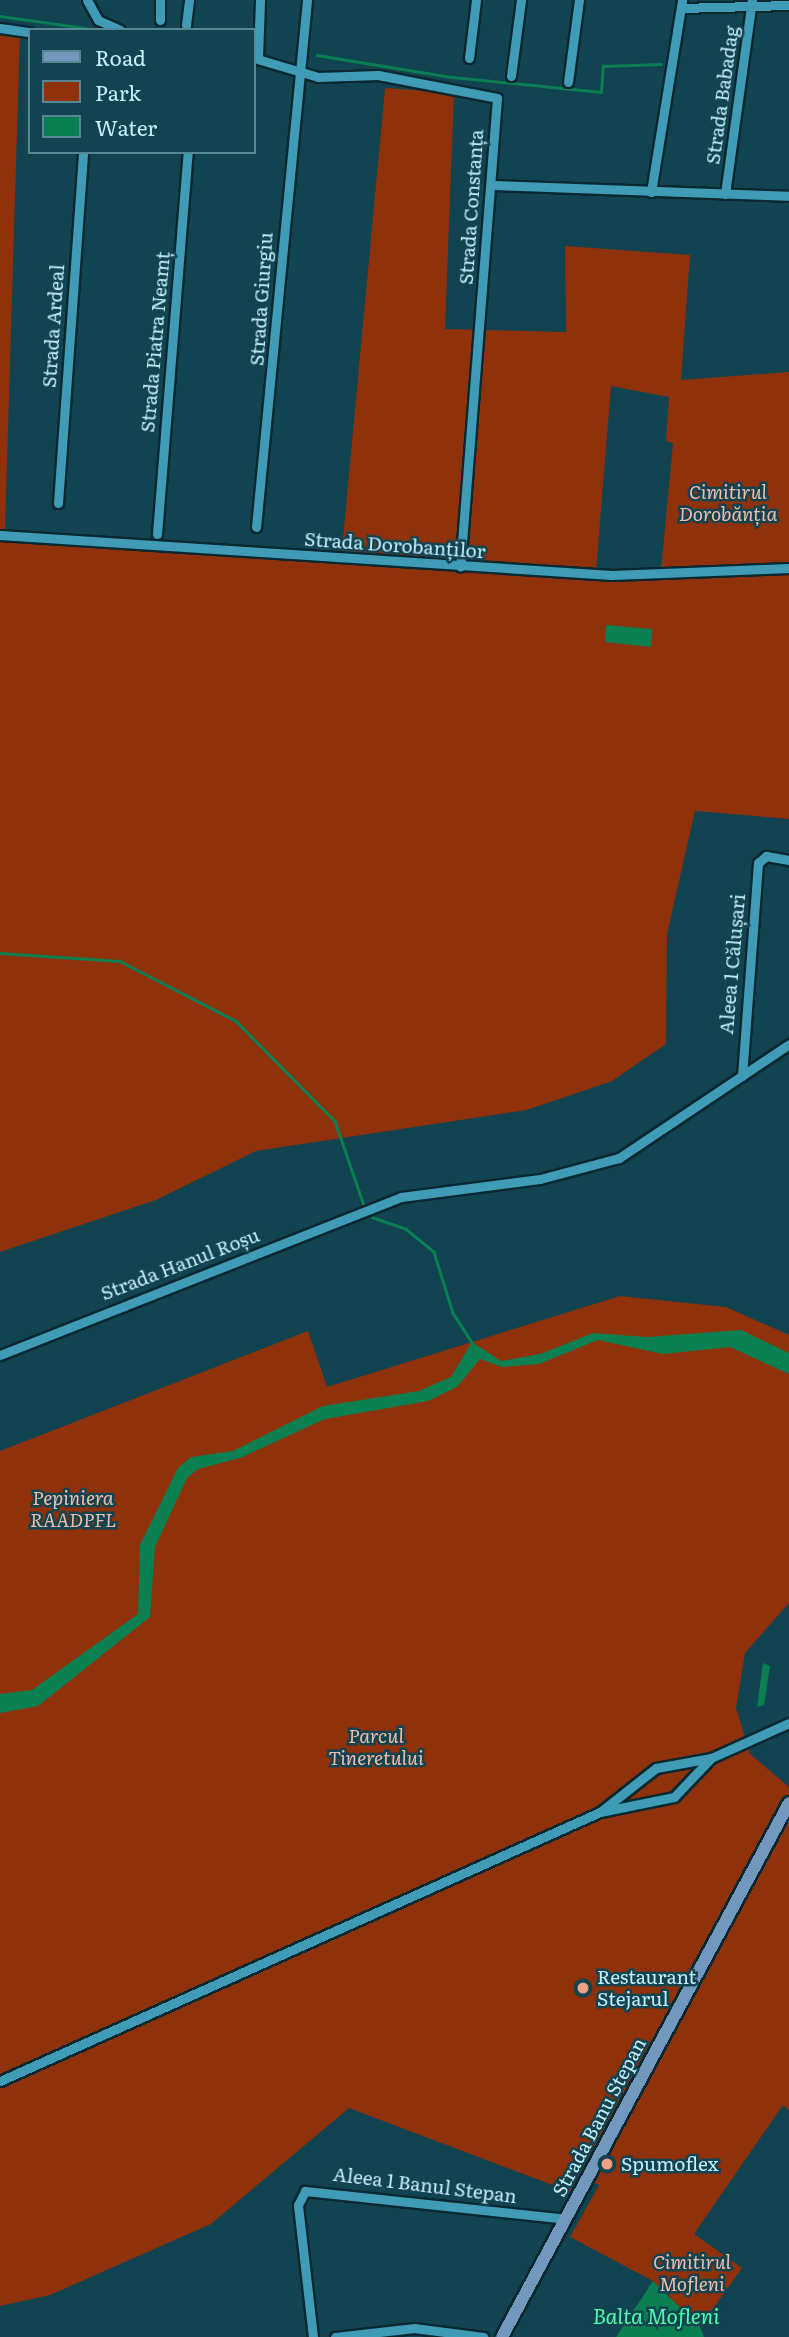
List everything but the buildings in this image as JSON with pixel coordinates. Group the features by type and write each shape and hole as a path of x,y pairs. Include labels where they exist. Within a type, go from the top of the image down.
{"main road":[{"name":"Strada Banu Stepan","path":"502,2337 789,1803"}],"street":[{"path":"87,0 98,20 116,28"},
{"path":"160,0 160,20"},
{"path":"186,25 188,0"},
{"path":"256,58 260,0"},
{"name":"Strada Giurgiu","path":"256,527 270,426 297,72 306,53 307,0"},
{"path":"469,58 476,0"},
{"path":"511,76 521,0"},
{"path":"568,82 579,0"},
{"name":"Strada Babadag","path":"726,194 752,3"},
{"path":"651,192 682,4 786,3"},
{"path":"0,28 28,32"},
{"name":"Strada Constanța","path":"256,58 297,72 378,75 493,94 491,185 460,567"},
{"name":"Strada Ardeal","path":"58,503 83,154"},
{"name":"Strada Piatra Neamț","path":"157,534 188,154"},
{"path":"491,185 789,196"},
{"name":"Strada Dorobanților","path":"0,535 612,575 789,568"},
{"name":"Aleea 1 Călușari","path":"742,1076 762,857 789,860"},
{"name":"Strada Hanul Roșu","path":"0,1355 412,1195 540,1179 619,1158 789,1044"},
{"path":"600,1812 656,1768 711,1758 789,1723"},
{"path":"0,2081 600,1812 674,1797 711,1758"},
{"name":"Aleea 1 Banul Stepan","path":"313,2337 298,2205 305,2191 566,2219"},
{"path":"335,2337 415,2328 483,2337"}],"green space":[{"name":"Cimitirul Dorobănția","path":"0,30 20,33 5,530 341,560 385,88 454,93 445,329 566,332 565,246 690,255 681,380 789,372 789,819 695,811 667,934 666,1044 612,1081 527,1110 256,1151 156,1200 0,1252","holes":["611,386 669,397 666,441 673,443 661,570 596,571"]},
{"name":"Parcul Tineretului","path":"620,1296 726,1307 789,1335 789,1603 745,1653 736,1708 750,1754 789,1787 789,2110 783,2105 694,2234 742,2268 700,2327 653,2281 570,2237 599,2185 587,2179 579,2195 349,2108 211,2224 50,2295 0,2306 0,1451 308,1331 327,1387"}],"water":[{"path":"606,625 652,629 651,647 605,642"},
{"path":"741,1330 789,1353 789,1374 730,1347 663,1354 598,1340 539,1364 502,1367 480,1359 457,1387 428,1401 325,1419 240,1458 198,1469 187,1478 155,1547 150,1617 38,1706 0,1713 0,1694 32,1690 138,1614 140,1545 178,1468 191,1457 233,1451 323,1406 419,1391 451,1377 472,1342 501,1361 540,1354 593,1333 647,1337"},
{"path":"763,1663 770,1666 764,1705 757,1707"},
{"name":"Balta Mofleni","path":"653,2281 700,2327 704,2337 616,2337"}],"waterway":[{"path":"0,16 86,28"},
{"path":"317,55 452,77 601,92 603,66 661,64"},
{"path":"0,953 120,961 236,1021 335,1121 364,1205"},
{"path":"372,1217 406,1229 434,1252 453,1313 472,1342"}],"place":[{"name":"Restaurant Stejarul","path":"583,1988"},
{"name":"Spumoflex","path":"607,2164"}],"park label":[{"name":"Pepiniera RAADPFL","path":"73,1509"},
{"name":"Cimitirul Mofleni","path":"692,2273"}]}
